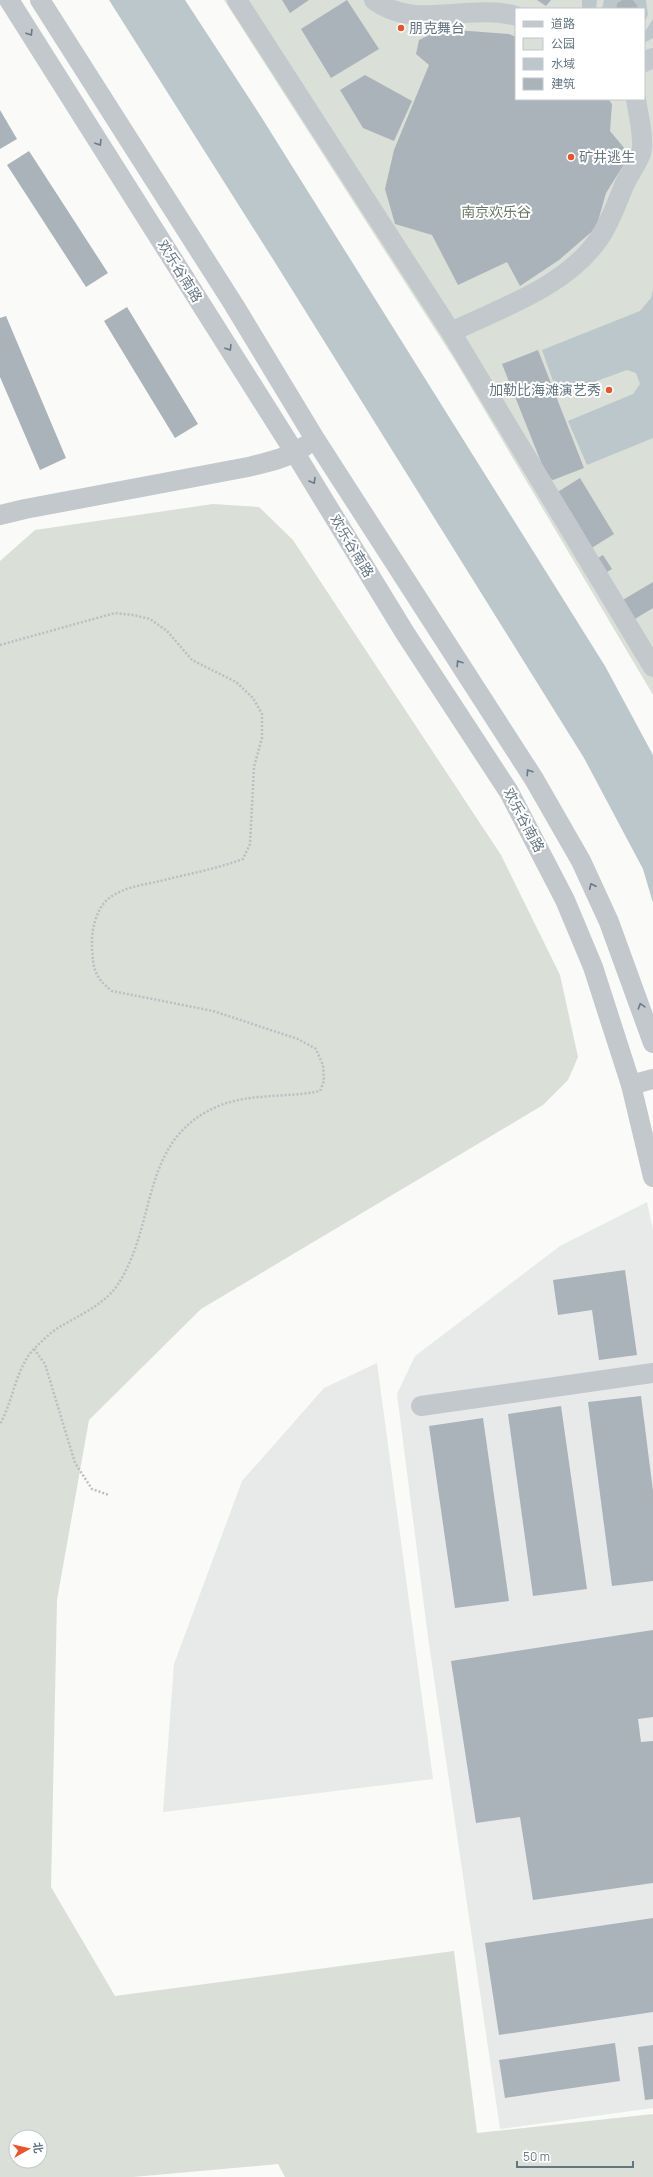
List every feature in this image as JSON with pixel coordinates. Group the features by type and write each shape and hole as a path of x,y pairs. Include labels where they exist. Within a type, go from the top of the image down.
{"street":[{"name":"欢乐谷南路","path":"9,0 295,453 405,633 509,792 565,900 593,968 630,1085 646,1117 653,1177"},
{"name":"欢乐谷南路","path":"40,0 234,305 315,439 530,773 581,861 609,922 653,1043"},
{"path":"238,0 451,332 653,667"},
{"path":"374,0 381,6 413,16 467,11 503,12 515,16"},
{"path":"451,332 555,282 580,261 599,239 614,210 628,174 641,153 641,133 636,100"},
{"path":"210,318 222,328 231,325 235,321 234,305"},
{"path":"0,515 25,508 274,461 295,453 315,439"},
{"path":"630,1085 653,1079"},
{"path":"421,1406 653,1373"}],"path":[{"path":"0,645 114,613 133,615 150,619 168,631 192,660 236,682 253,698 262,714 262,738 254,767 250,844 243,859 225,866 127,889 108,899 98,912 92,941 93,968 102,983 112,991 212,1010 298,1038 316,1049 323,1065 324,1081 320,1091 305,1095 249,1099 222,1105 196,1120 175,1137 162,1161 134,1250 120,1282 96,1306 57,1329 34,1349 27,1359 0,1424"},
{"path":"34,1349 45,1364 75,1463 92,1489 109,1495"}],"shaded area":[{"path":"647,1202 653,1230 653,2108 500,2129 428,1637 397,1394 415,1356 560,1246"},
{"path":"377,1363 433,1779 163,1812 174,1664 242,1481 324,1388"}],"green space":[{"name":"南京欢乐谷","path":"224,0 653,0 653,695 456,362"},
{"path":"213,504 259,507 293,540 501,855 560,975 578,1057 568,1080 543,1105 201,1309 89,1420 57,1600 51,1887 115,1996 454,1951 477,2133 653,2114 653,2177 285,2177 278,2164 133,2177 0,2177 0,561 35,530"}],"water":[{"path":"109,0 185,0 260,115 605,666 653,755 653,903 643,869 584,758 276,264"},
{"path":"582,0 597,0 596,8 582,8"},
{"path":"604,0 622,0 617,3 616,8 602,8"},
{"path":"633,0 646,0 648,15 645,20 645,8 638,8"},
{"path":"653,19 653,38 645,42 645,31"},
{"path":"653,290 653,438 587,465 568,421 633,394 640,384 636,373 627,370 558,395 542,350 640,311 651,298"}],"building":[{"path":"282,0 309,0 290,13"},
{"path":"347,0 379,49 331,78 301,29"},
{"path":"537,0 551,0 546,6"},
{"path":"622,0 633,0 638,8 616,8 617,3"},
{"path":"442,29 509,34 515,37 515,100 609,100 612,104 610,131 630,155 606,193 596,228 559,260 520,286 507,262 458,285 432,235 395,224 385,189 394,150 429,65 416,54 419,40"},
{"path":"365,75 412,101 394,141 363,128 340,90"},
{"path":"0,110 17,139 0,149"},
{"path":"29,151 108,273 86,287 7,165"},
{"path":"127,307 198,424 175,438 104,321"},
{"path":"6,316 66,458 40,470 0,377 0,318"},
{"path":"538,350 584,468 553,480 547,477 502,364"},
{"path":"580,478 614,534 590,549 556,493"},
{"path":"603,555 612,569 602,575 593,561"},
{"path":"653,582 653,608 633,620 621,601"},
{"path":"625,1270 637,1355 599,1360 592,1310 558,1315 553,1280"},
{"path":"641,1396 653,1491 653,1581 612,1586 588,1402"},
{"path":"561,1406 587,1589 533,1596 508,1414"},
{"path":"483,1418 509,1601 455,1608 429,1426"},
{"path":"653,1630 653,1717 638,1719 641,1742 653,1741 653,1883 533,1900 520,1817 476,1823 451,1661"},
{"path":"653,1918 653,2012 499,2035 485,1943"},
{"path":"615,2043 620,2081 505,2098 499,2060"},
{"path":"653,2045 653,2099 645,2100 638,2047"}],"place":[{"name":"朋克舞台","path":"401,28"},
{"name":"矿井逃生","path":"571,157"},
{"name":"加勒比海滩演艺秀","path":"609,390"}]}
